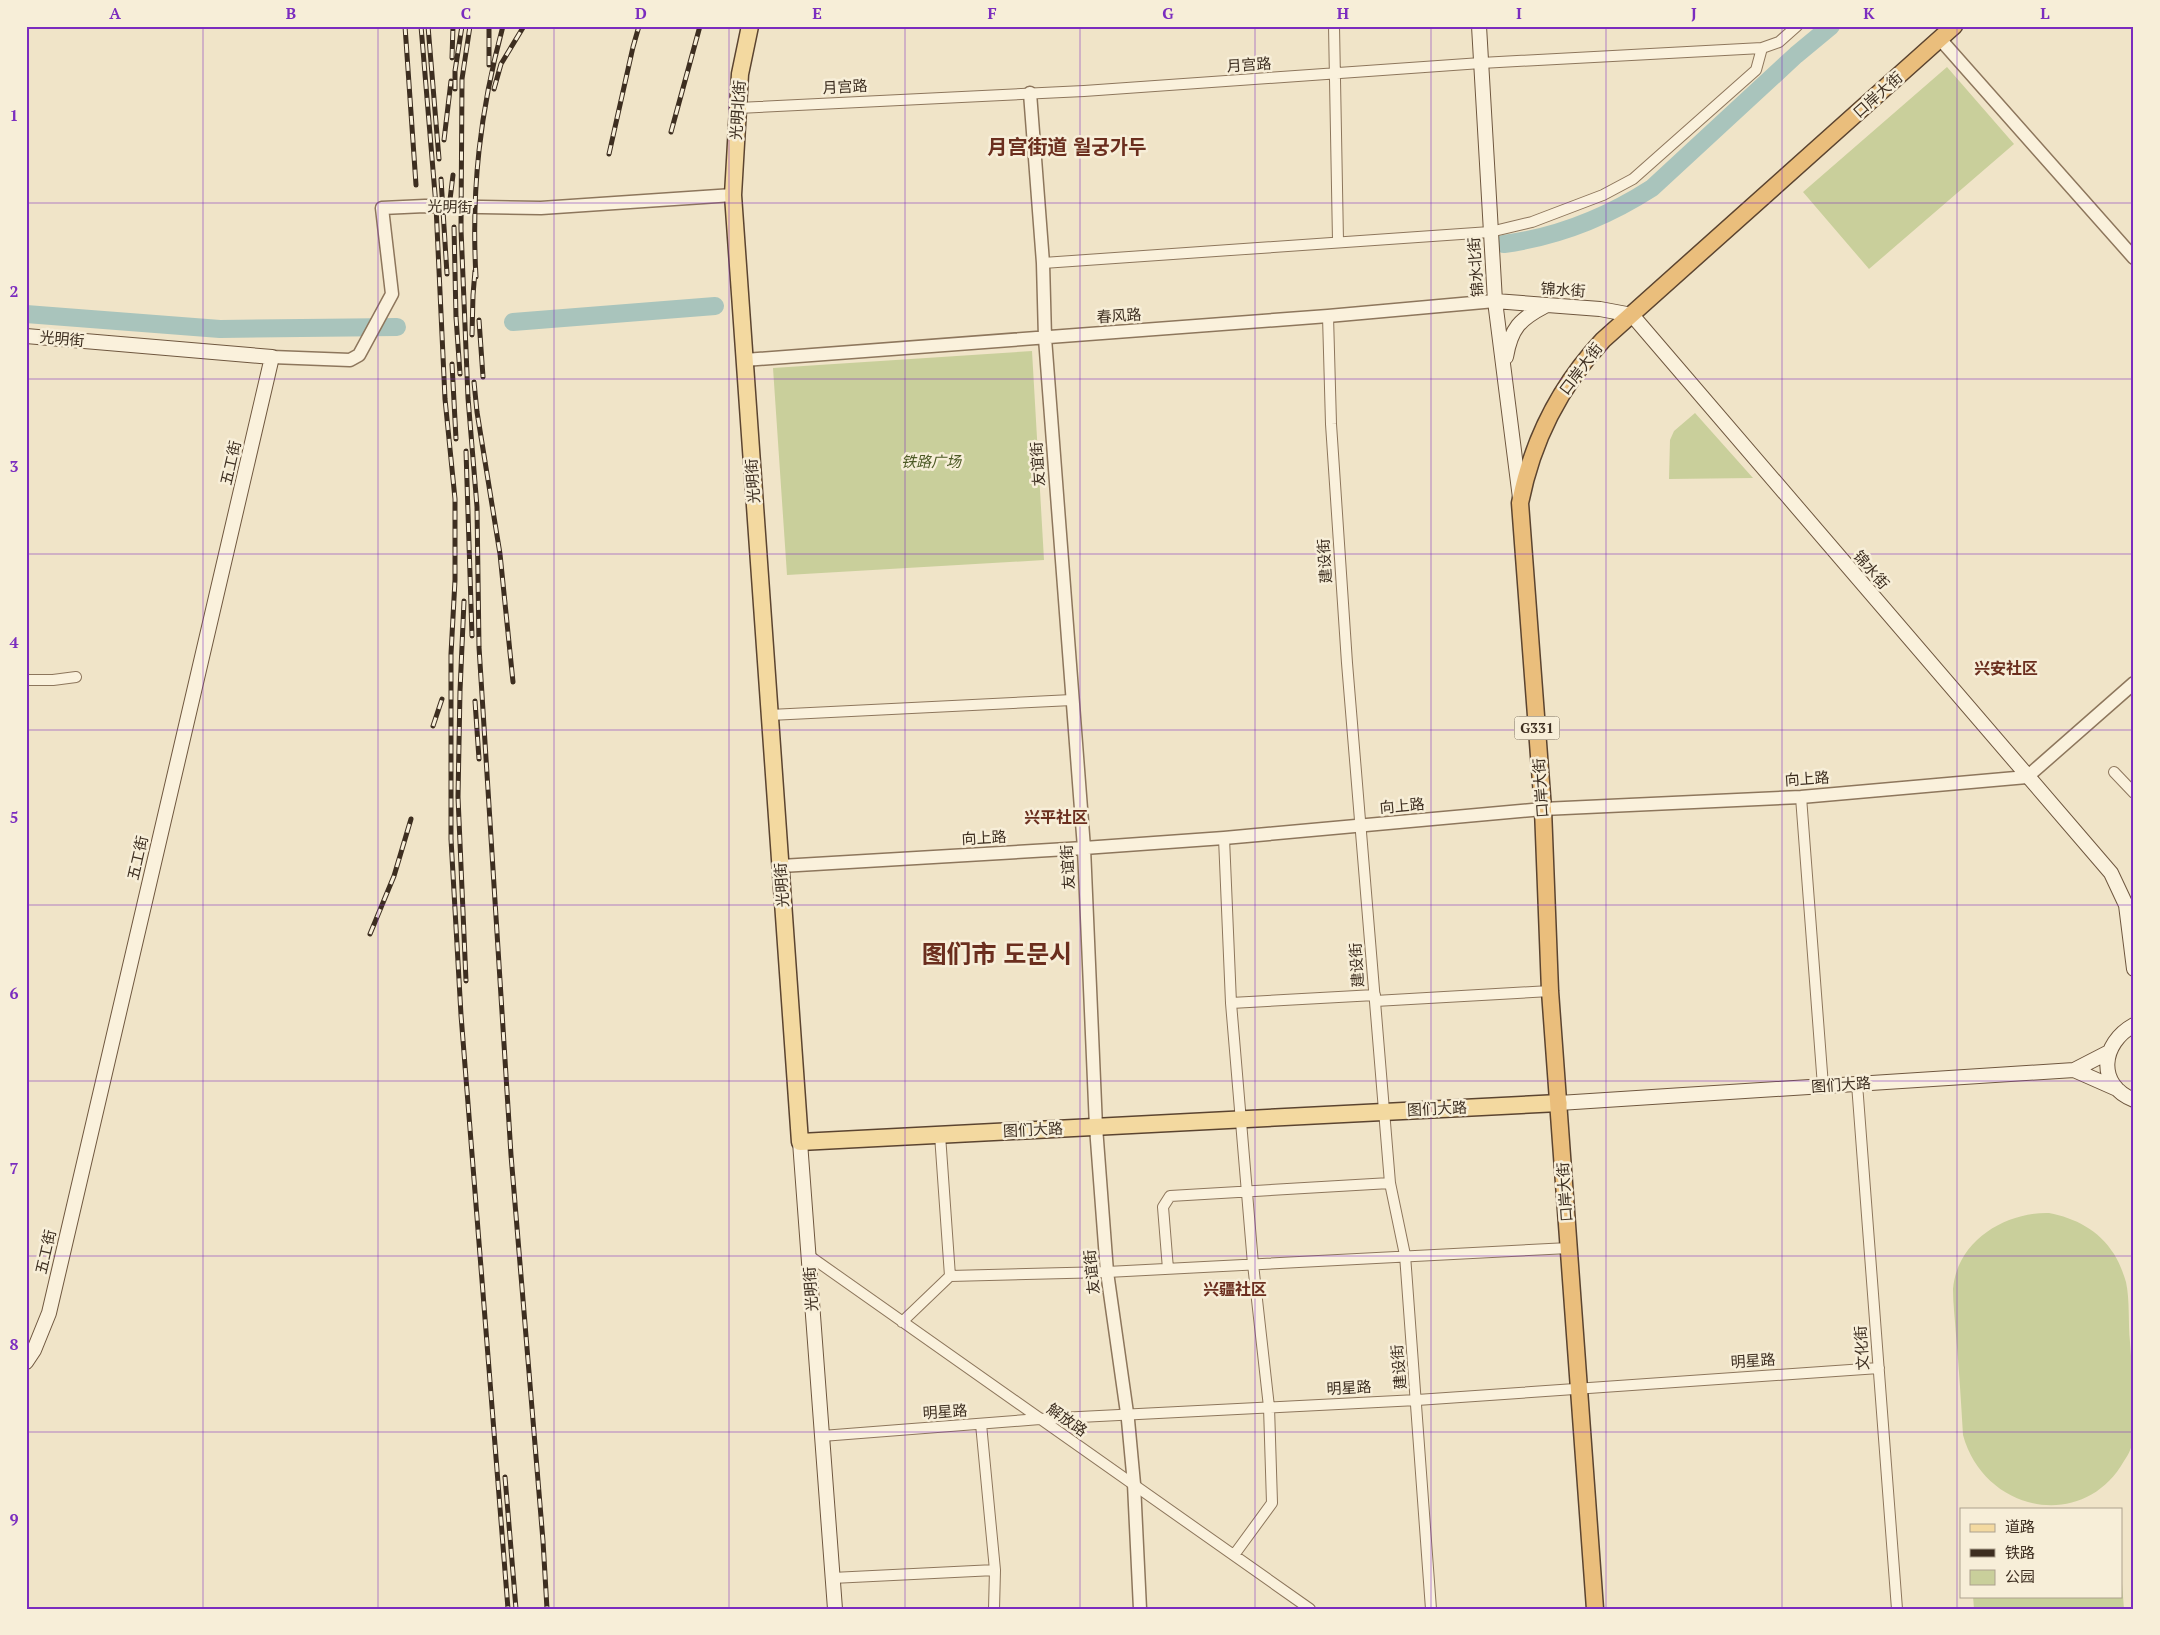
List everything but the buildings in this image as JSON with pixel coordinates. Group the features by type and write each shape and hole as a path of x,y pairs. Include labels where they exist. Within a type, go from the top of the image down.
{"highway":[{"name":"口岸大街","path":"1595,1609 1550,991 1543,809 1520,503 1526,475 1536,446 1570,378 1597,347 1954,26"}],"main road":[{"name":"光明北街","path":"733,195 740,74 750,26"},
{"name":"锦水北街","path":"1480,26 1495,302 1520,503"},
{"name":"光明街","path":"733,195 834,1609"},
{"name":"锦水街","path":"1495,302 1600,309 1632,315 2026,777 2111,873 2126,905 2134,969"},
{"path":"1504,372 1509,338 1521,321 1546,305"},
{"name":"光明街","path":"26,336 272,357"},
{"name":"五工街","path":"26,1362 38,1342 49,1313 272,357"},
{"path":"2117,1089 2110,1078 2107,1065 2109,1052 2118,1036 2134,1025"},
{"path":"2074,1070 2109,1052"},
{"path":"2074,1070 2117,1089 2134,1100"},
{"name":"图们大路","path":"800,1142 1559,1103 2074,1070"}],"street":[{"path":"1334,26 1338,241"},
{"path":"1043,263 1338,241 1490,232 1532,222 1603,195 1633,180 1756,70 1762,48 1779,42 1797,26"},
{"path":"1940,40 2134,258"},
{"name":"月宫路","path":"738,108 1030,93 1482,63 1762,48"},
{"name":"友谊街","path":"1030,93 1043,263 1045,338 1084,848 1096,1127 1107,1272 1128,1415 1134,1484 1140,1609"},
{"name":"光明街","path":"272,357 350,360 359,355 392,294 382,208 431,206 541,208 733,195"},
{"name":"春风路","path":"745,360 1495,302"},
{"name":"建设街","path":"1328,316 1331,424 1347,654 1390,1184 1405,1255 1431,1609"},
{"path":"26,680 53,680 76,677"},
{"path":"2026,777 2134,683"},
{"path":"770,715 1072,700"},
{"path":"2114,772 2134,793"},
{"name":"向上路","path":"780,866 1224,838 1543,809 1801,796 2026,777"},
{"path":"1801,796 1823,1086"},
{"path":"1224,838 1231,1003 1253,1264 1269,1407 1272,1503 1234,1554"},
{"path":"1231,1003 1550,991"},
{"name":"文化街","path":"1857,1084 1897,1609"},
{"path":"940,1135 950,1276"},
{"path":"1168,1269 1163,1207 1170,1196 1390,1184"},
{"path":"902,1322 950,1276 1107,1272 1405,1255 1569,1248"},
{"name":"解放路","path":"808,1255 1310,1609"},
{"name":"明星路","path":"822,1436 1040,1419 1417,1400 1879,1368"},
{"path":"981,1424 995,1570 994,1609"},
{"path":"832,1578 995,1570"}],"green space":[{"path":"1947,67 2014,144 1869,269 1803,192"},
{"name":"铁路广场","path":"1032,351 1044,560 787,575 773,368"},
{"path":"1695,413 1753,478 1669,479 1670,440 1674,431"},
{"path":"2049,1213 2068,1218 2086,1226 2108,1246 2119,1264 2127,1289 2134,1401 2133,1439 2124,1461 2106,1484 2084,1498 2061,1505 2036,1504 2012,1496 1991,1482 1974,1461 1963,1435 1953,1295 1956,1272 1974,1244 1986,1233 2000,1224 2016,1218 2032,1214"},
{"path":"2122,1584 2124,1609 1974,1609 1973,1598 2122,1598"}],"waterway":[{"path":"1504,244 1543,236 1581,224 1617,208 1652,188 1796,55 1831,26"},
{"path":"513,322 715,306"},
{"path":"26,314 220,329 397,327"}],"railway":[{"path":"405,26 416,185"},
{"path":"421,26 436,206 445,399 455,499 455,580 451,654 451,839 461,1015 508,1609"},
{"path":"428,26 439,159"},
{"path":"452,58 453,26"},
{"path":"455,89 455,71 462,26"},
{"path":"470,26 462,79 461,229 468,398 477,507 479,647 511,1155 547,1609"},
{"path":"489,26 489,65"},
{"path":"476,277 475,213 479,151 488,89 503,26"},
{"path":"494,89 501,64 524,26"},
{"path":"609,154 639,26"},
{"path":"671,132 700,26"},
{"path":"444,140 451,81"},
{"path":"449,208 453,175"},
{"path":"441,179 447,274"},
{"path":"454,227 456,317 460,374"},
{"path":"472,335 475,271"},
{"path":"479,320 483,377"},
{"path":"452,364 456,439"},
{"path":"474,382 477,412 500,554 513,682"},
{"path":"466,451 472,636"},
{"path":"464,601 458,797 466,981"},
{"path":"433,726 442,699"},
{"path":"475,701 479,759"},
{"path":"370,934 394,876 411,819"},
{"path":"505,1477 516,1609"}],"district":[{"name":"月宫街道 월궁가두","path":"1067,147"},
{"name":"兴安社区","path":"2006,668"},
{"name":"兴平社区","path":"1056,817"},
{"name":"图们市 도문시","path":"997,954"},
{"name":"兴疆社区","path":"1235,1289"}]}
